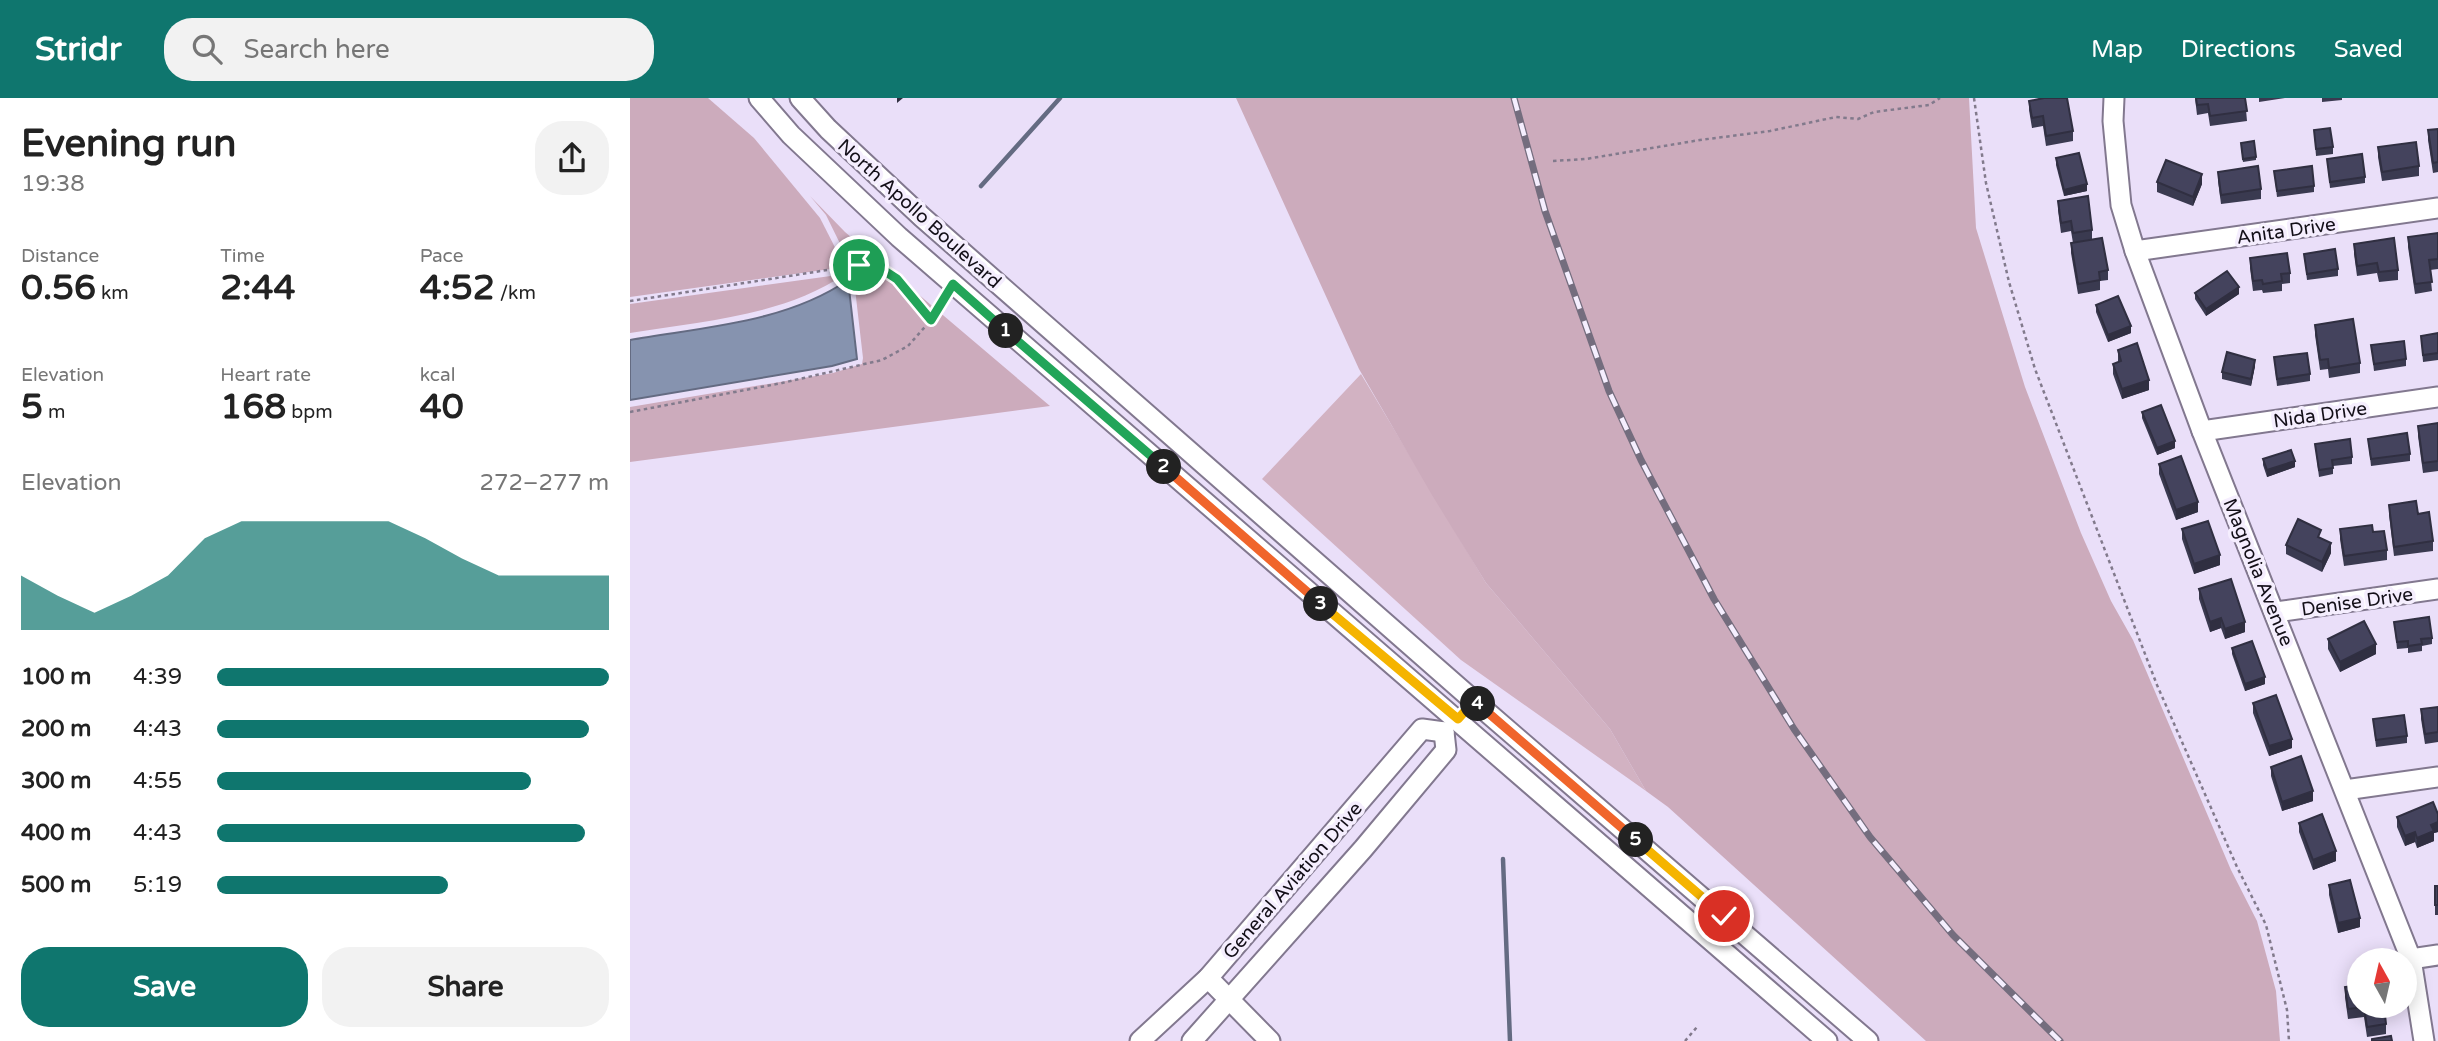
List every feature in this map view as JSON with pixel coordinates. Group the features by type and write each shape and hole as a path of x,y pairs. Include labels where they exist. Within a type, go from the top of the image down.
{"street":[{"name":"North Apollo Boulevard","path":"759,98 791,135 899,237 1347,627 1451,725 1827,1041"},
{"name":"North Apollo Boulevard","path":"800,98 828,129 922,217 1474,701 1868,1041"},
{"name":"Magnolia Avenue","path":"2113,98 2122,205 2135,251 2202,431 2408,948"},
{"name":"Anita Drive","path":"2135,251 2438,208"},
{"name":"Nida Drive","path":"2202,431 2438,397"},
{"name":"Denise Drive","path":"2276,612 2438,589"},
{"name":"General Aviation Drive","path":"1192,1041 1401,805 1446,750 1451,725 1474,701"},
{"name":"General Aviation Drive","path":"1140,1041 1208,978 1422,729 1451,725"},
{"path":"2345,790 2438,777"},
{"path":"1313,854 1339,876"},
{"path":"2417,958 2438,956"},
{"path":"1208,978 1270,1041"},
{"name":"Magnolia Avenue","path":"2417,993 2424,1041"}],"path":[{"path":"1553,161 1586,159 1770,131 1836,117 1858,119 1874,113 1929,105 1940,98"},
{"path":"1974,98 1986,183 2009,282 2035,369 2157,685 2266,925 2287,1010 2289,1041"},
{"path":"630,301 859,265 877,266 897,279 931,320"},
{"path":"630,412 782,383 882,360 908,346 931,320 953,284"},
{"path":"1685,1041 1697,1027"}],"shaded area":[{"path":"630,98 708,98 754,138 820,218 845,267 630,297"},
{"path":"1236,98 1969,98 1976,228 2025,387 2081,533 2111,601 2133,640 2231,870 2257,921 2276,991 2280,1041 1926,1041 1668,807 1646,791 1610,729 1486,583 1432,495 1359,369"},
{"path":"810,196 845,232 1050,406 630,462 630,407 833,373 862,364 854,280 848,273 851,266 826,215"},
{"path":"845,274 821,288 769,308 742,315 630,333 630,304"},
{"path":"1361,374 1486,583 1610,729 1646,791 1461,660 1262,479"}],"water":[{"path":"848,280 857,359 832,366 630,400 630,340 714,327 771,314 798,306"}],"building":[{"path":"2067,98 2073,131 2046,136 2043,116 2032,118 2029,101"},
{"path":"2196,98 2245,98 2247,111 2210,116 2208,104 2197,105"},
{"path":"2330,128 2333,147 2316,149 2314,130"},
{"path":"2438,129 2438,162 2433,163 2428,130"},
{"path":"2254,141 2256,157 2243,159 2241,143"},
{"path":"2416,142 2419,166 2382,172 2378,147"},
{"path":"2079,153 2087,184 2064,190 2056,158"},
{"path":"2362,154 2365,177 2330,182 2327,159"},
{"path":"2166,160 2202,174 2193,197 2157,182"},
{"path":"2258,166 2261,189 2221,195 2218,172"},
{"path":"2312,166 2314,186 2277,191 2274,171"},
{"path":"2088,196 2092,230 2073,233 2071,221 2061,223 2058,201"},
{"path":"2438,233 2438,259 2429,260 2432,282 2415,284 2408,237"},
{"path":"2102,238 2108,270 2099,272 2100,280 2078,284 2071,243"},
{"path":"2394,238 2398,270 2379,272 2377,263 2357,266 2354,244"},
{"path":"2335,249 2338,269 2307,274 2304,254"},
{"path":"2287,253 2290,273 2281,274 2282,281 2263,284 2262,280 2253,281 2250,258"},
{"path":"2227,271 2239,287 2206,309 2195,293"},
{"path":"2118,296 2131,326 2108,335 2096,305"},
{"path":"2353,319 2360,363 2329,368 2328,359 2320,360 2315,325"},
{"path":"2438,333 2438,353 2423,355 2421,336"},
{"path":"2404,341 2406,359 2374,364 2371,345"},
{"path":"2137,343 2149,380 2122,389 2113,364 2121,361 2118,350"},
{"path":"2227,352 2255,360 2251,379 2222,372"},
{"path":"2307,353 2310,374 2277,379 2274,357"},
{"path":"2161,405 2175,441 2157,448 2142,412"},
{"path":"2438,423 2438,461 2423,463 2418,426"},
{"path":"2407,433 2410,454 2371,459 2368,439"},
{"path":"2350,439 2352,457 2332,460 2333,468 2319,470 2315,444"},
{"path":"2291,450 2295,461 2267,470 2263,459"},
{"path":"2181,456 2198,502 2176,510 2159,464"},
{"path":"2416,501 2418,514 2429,512 2433,541 2394,547 2389,505"},
{"path":"2298,519 2321,530 2318,537 2331,543 2322,562 2286,545"},
{"path":"2208,521 2220,555 2194,564 2182,529"},
{"path":"2372,525 2373,532 2384,531 2387,550 2344,556 2340,529"},
{"path":"2231,579 2245,622 2225,629 2221,618 2210,622 2199,589"},
{"path":"2429,617 2432,638 2421,639 2422,644 2408,646 2408,641 2397,642 2394,622"},
{"path":"2364,621 2376,644 2340,662 2328,639"},
{"path":"2252,641 2265,677 2245,684 2232,648"},
{"path":"2276,695 2292,739 2269,746 2253,703"},
{"path":"2438,707 2438,732 2425,734 2421,709"},
{"path":"2404,715 2407,736 2376,740 2373,719"},
{"path":"2301,756 2313,791 2282,802 2271,767"},
{"path":"2433,802 2438,814 2438,822 2431,825 2434,831 2417,838 2415,832 2405,836 2397,817"},
{"path":"2322,814 2336,851 2313,860 2299,823"},
{"path":"2350,880 2360,918 2338,923 2329,885"},
{"path":"2435,886 2438,886 2438,905 2435,905"},
{"path":"2366,1018 2385,1018 2386,1024 2367,1027"},
{"path":"2391,1036 2392,1041 2372,1041 2372,1039"}],"waterway":[{"path":"981,186 1060,98"},
{"path":"1503,859 1510,1041"}],"railway":[{"path":"1514,98 1545,211 1609,391 1641,460 1714,599 1794,729 1870,837 1953,935 2060,1041"}],"route":[{"path":"859,265 877,266 897,279 931,320 953,284 1347,627 1458,719 1474,701 1724,916"}]}
